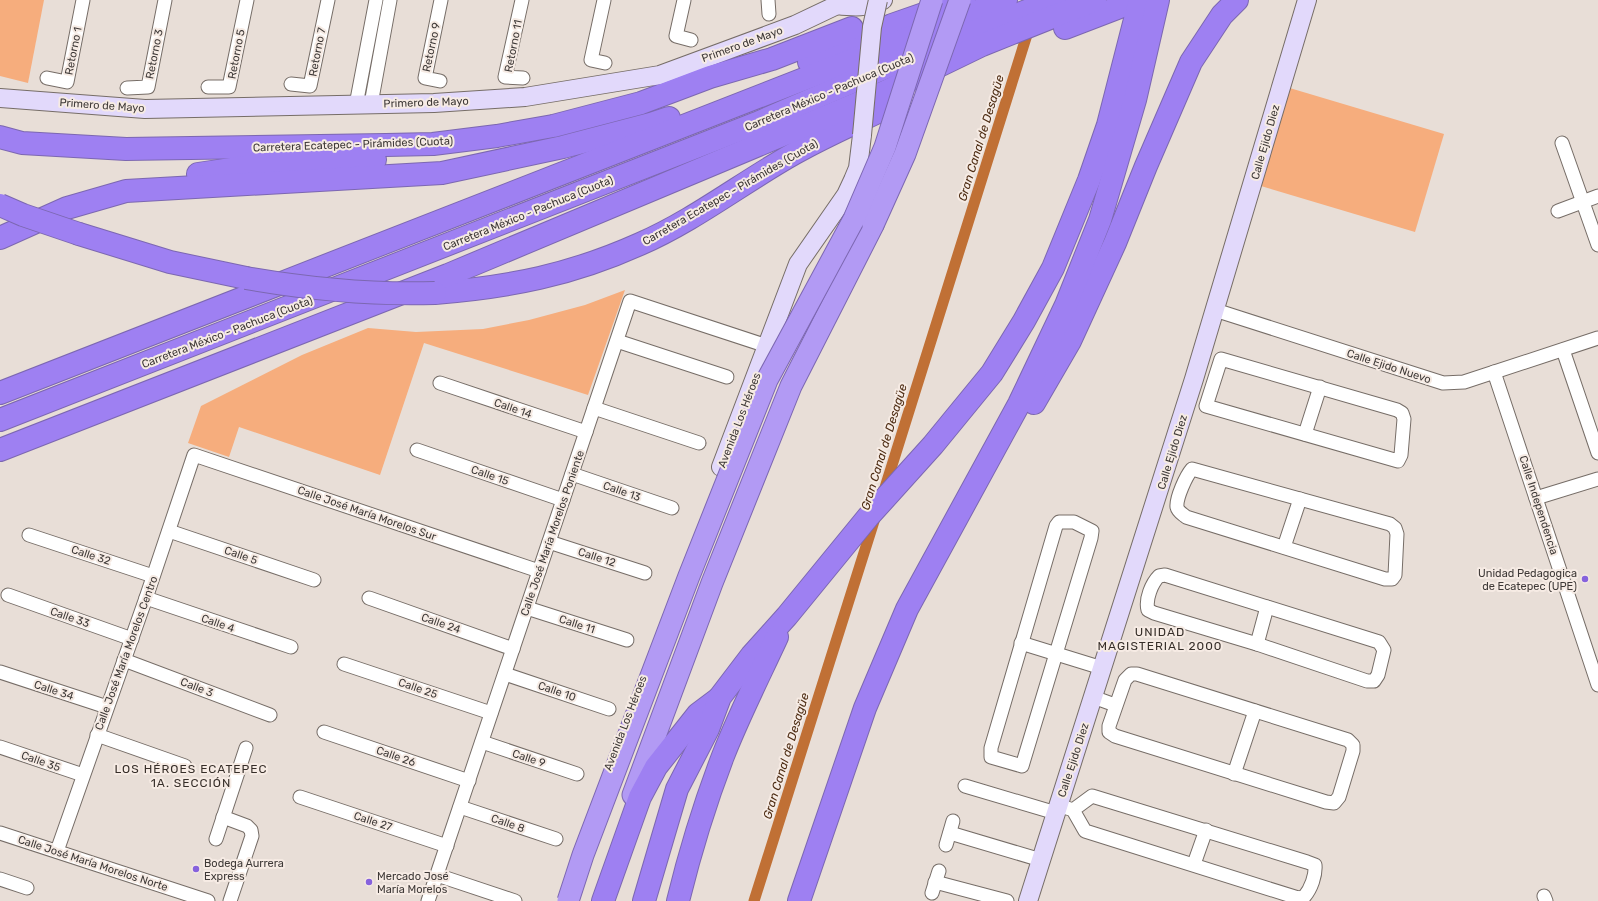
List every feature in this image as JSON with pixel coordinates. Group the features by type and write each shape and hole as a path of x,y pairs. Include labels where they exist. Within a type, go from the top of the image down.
{"highway":[{"name":"Carretera Ecatepec - Pirámides (Cuota)","path":"0,137 22,143 126,149 292,148 433,144 497,136 553,126 641,103 710,77 772,59 924,0"},
{"path":"568,901 583,855 686,583 768,380 854,220 885,147 932,0"},
{"path":"594,901 712,583 791,386 873,225 905,154 960,0"},
{"path":"127,190 442,173 498,162 651,124 751,88 892,26 964,0"},
{"path":"1056,16 1095,0"},
{"path":"963,508 1030,409 1070,341 1115,243 1146,166 1192,62 1222,15 1237,0"},
{"name":"Carretera Ecatepec - Pirámides (Cuota)","path":"0,205 23,215 78,234 170,262 297,287 354,292 435,293 484,289 543,278 584,266 642,243 716,202 795,153 982,44 1056,16 1143,1"},
{"path":"799,901 865,708 907,609 1019,404 1066,305 1100,220 1135,100 1143,1"},
{"path":"603,901 640,797 656,767 698,714 720,697 752,655 787,616 868,517 933,445 992,373 1024,321 1053,268 1089,180 1108,125 1143,1"},
{"name":"Carretera México - Pachuca (Cuota)","path":"0,393 1001,2"},
{"name":"Carretera México - Pachuca (Cuota)","path":"0,420 757,123 982,44 1056,16"},
{"path":"0,450 455,272 885,92 982,44"},
{"path":"0,238 67,208 127,190 196,174 245,167 433,158 484,151 628,119 722,84 772,59"},
{"path":"678,901 687,865 723,757 744,707 787,616"},
{"path":"644,901 677,789 708,729 720,697"},
{"path":"808,901 809,869"}],"main road":[{"name":"Avenida Los Héroes","path":"560,901 581,840 798,264 846,195 858,168 872,27 878,0"},
{"name":"Primero de Mayo","path":"0,98 145,109 434,103 525,97 660,75 795,24 839,3 857,7 883,0"},
{"name":"Calle Ejido Diez","path":"1028,901 1041,860 1062,809 1093,697 1194,379 1307,0"},
{"name":"Avenida Los Héroes","path":"572,901 581,840"}],"street":[{"name":"Retorno 1","path":"47,78 66,82 83,0"},
{"name":"Retorno 3","path":"127,88 148,87 165,0"},
{"name":"Retorno 5","path":"208,87 230,87 247,0"},
{"name":"Retorno 7","path":"291,84 310,86 328,0"},
{"path":"364,104 365,57 376,0"},
{"path":"364,104 378,60 390,0"},
{"name":"Retorno 9","path":"440,81 425,78 441,0"},
{"name":"Retorno 11","path":"522,0 505,77 523,78"},
{"path":"604,0 591,60 605,63"},
{"path":"684,0 676,36 692,40"},
{"path":"768,0 769,14"},
{"path":"365,57 378,60"},
{"path":"1562,143 1598,245"},
{"path":"1558,210 1598,196"},
{"name":"Calle José María Morelos Poniente","path":"428,901 630,301 767,346"},
{"name":"Calle Ejido Nuevo","path":"1215,310 1442,383 1464,382 1598,338"},
{"path":"617,341 727,377"},
{"path":"1563,350 1598,453"},
{"path":"1221,359 1320,387 1397,410 1402,413 1404,419 1400,455 1398,460 1392,460 1206,406 1221,359"},
{"name":"Calle Independencia","path":"1494,372 1598,685"},
{"path":"1194,379 1212,384"},
{"name":"Calle 14","path":"440,383 586,432"},
{"path":"1305,434 1320,387"},
{"path":"594,408 699,443"},
{"name":"Calle 15","path":"417,450 563,500"},
{"name":"Calle José María Morelos Centro","path":"56,851 132,639 194,454"},
{"name":"Calle José María Morelos Sur","path":"194,454 539,571"},
{"path":"1192,469 1300,499 1390,524 1395,528 1397,534 1395,575 1392,580 1186,517 1177,507 1188,474 1192,469"},
{"name":"Calle 13","path":"572,474 672,508"},
{"path":"1536,498 1598,479"},
{"path":"1161,485 1181,492"},
{"path":"1284,547 1300,499"},
{"path":"1059,522 1074,522 1092,531 1057,654 1022,766 991,756 1021,643 1056,526 1059,522"},
{"name":"Calle 5","path":"169,531 314,580"},
{"name":"Calle 32","path":"29,535 153,576"},
{"name":"Calle 12","path":"549,542 645,573"},
{"path":"1165,575 1268,607 1379,642 1384,650 1378,675 1374,681 1367,681 1257,644 1154,613 1148,610 1146,605 1154,581 1159,576 1165,575"},
{"path":"1128,588 1149,596"},
{"name":"Calle 33","path":"8,595 132,639"},
{"name":"Calle 4","path":"146,598 291,647"},
{"name":"Calle 24","path":"369,598 513,648"},
{"path":"1257,644 1268,607"},
{"name":"Calle 11","path":"527,608 627,640"},
{"path":"1021,643 1102,668"},
{"name":"Calle 3","path":"124,660 270,715"},
{"name":"Calle 25","path":"344,664 491,713"},
{"name":"Calle 34","path":"0,672 108,707"},
{"name":"Calle 10","path":"505,674 609,709"},
{"path":"1131,674 1137,674 1255,711 1348,740 1353,745 1353,751 1339,797 1334,803 1326,802 1234,774 1115,736 1109,732 1109,726 1115,705 1125,680 1131,674"},
{"path":"1093,697 1115,705"},
{"path":"1234,774 1255,711"},
{"name":"Calle 26","path":"324,732 469,781"},
{"path":"97,735 185,766"},
{"name":"Calle 9","path":"482,742 577,774"},
{"name":"Calle 35","path":"0,747 83,775"},
{"path":"216,839 246,748"},
{"path":"965,786 1062,809 1085,831 1194,864 1298,898 1304,897 1308,892 1315,871 1315,865 1308,862 1092,796 1062,809"},
{"name":"Calle 27","path":"300,797 447,846"},
{"name":"Calle 8","path":"460,807 556,839"},
{"path":"223,817 247,826 251,830 252,836 230,901"},
{"path":"1194,864 1206,830"},
{"name":"Calle José María Morelos Norte","path":"0,833 56,851 186,898 208,901"},
{"path":"950,833 1041,860"},
{"path":"437,875 515,901"},
{"path":"0,879 27,888"},
{"path":"935,882 1007,901"}],"shaded area":[{"path":"0,0 44,0 28,83 0,76"},
{"path":"1283,86 1444,134 1415,232 1254,184"},
{"path":"625,290 588,395 424,343 380,475 239,427 229,457 188,443 201,406 302,355 368,328 416,332 483,329 529,320 585,305"}],"waterway":[{"name":"Gran Canal de Desagüe","path":"883,494 1030,25"},
{"name":"Gran Canal de Desagüe","path":"754,901 875,518"}],"place":[{"name":"Unidad Pedagogica de Ecatepec (UPE)","path":"1585,579"},
{"name":"Bodega Aurrera Express","path":"196,869"},
{"name":"Mercado José María Morelos","path":"369,882"}],"district":[{"name":"UNIDAD MAGISTERIAL 2000","path":"1160,639"},
{"name":"LOS HÉROES ECATEPEC 1A. SECCIÓN","path":"191,776"}]}
